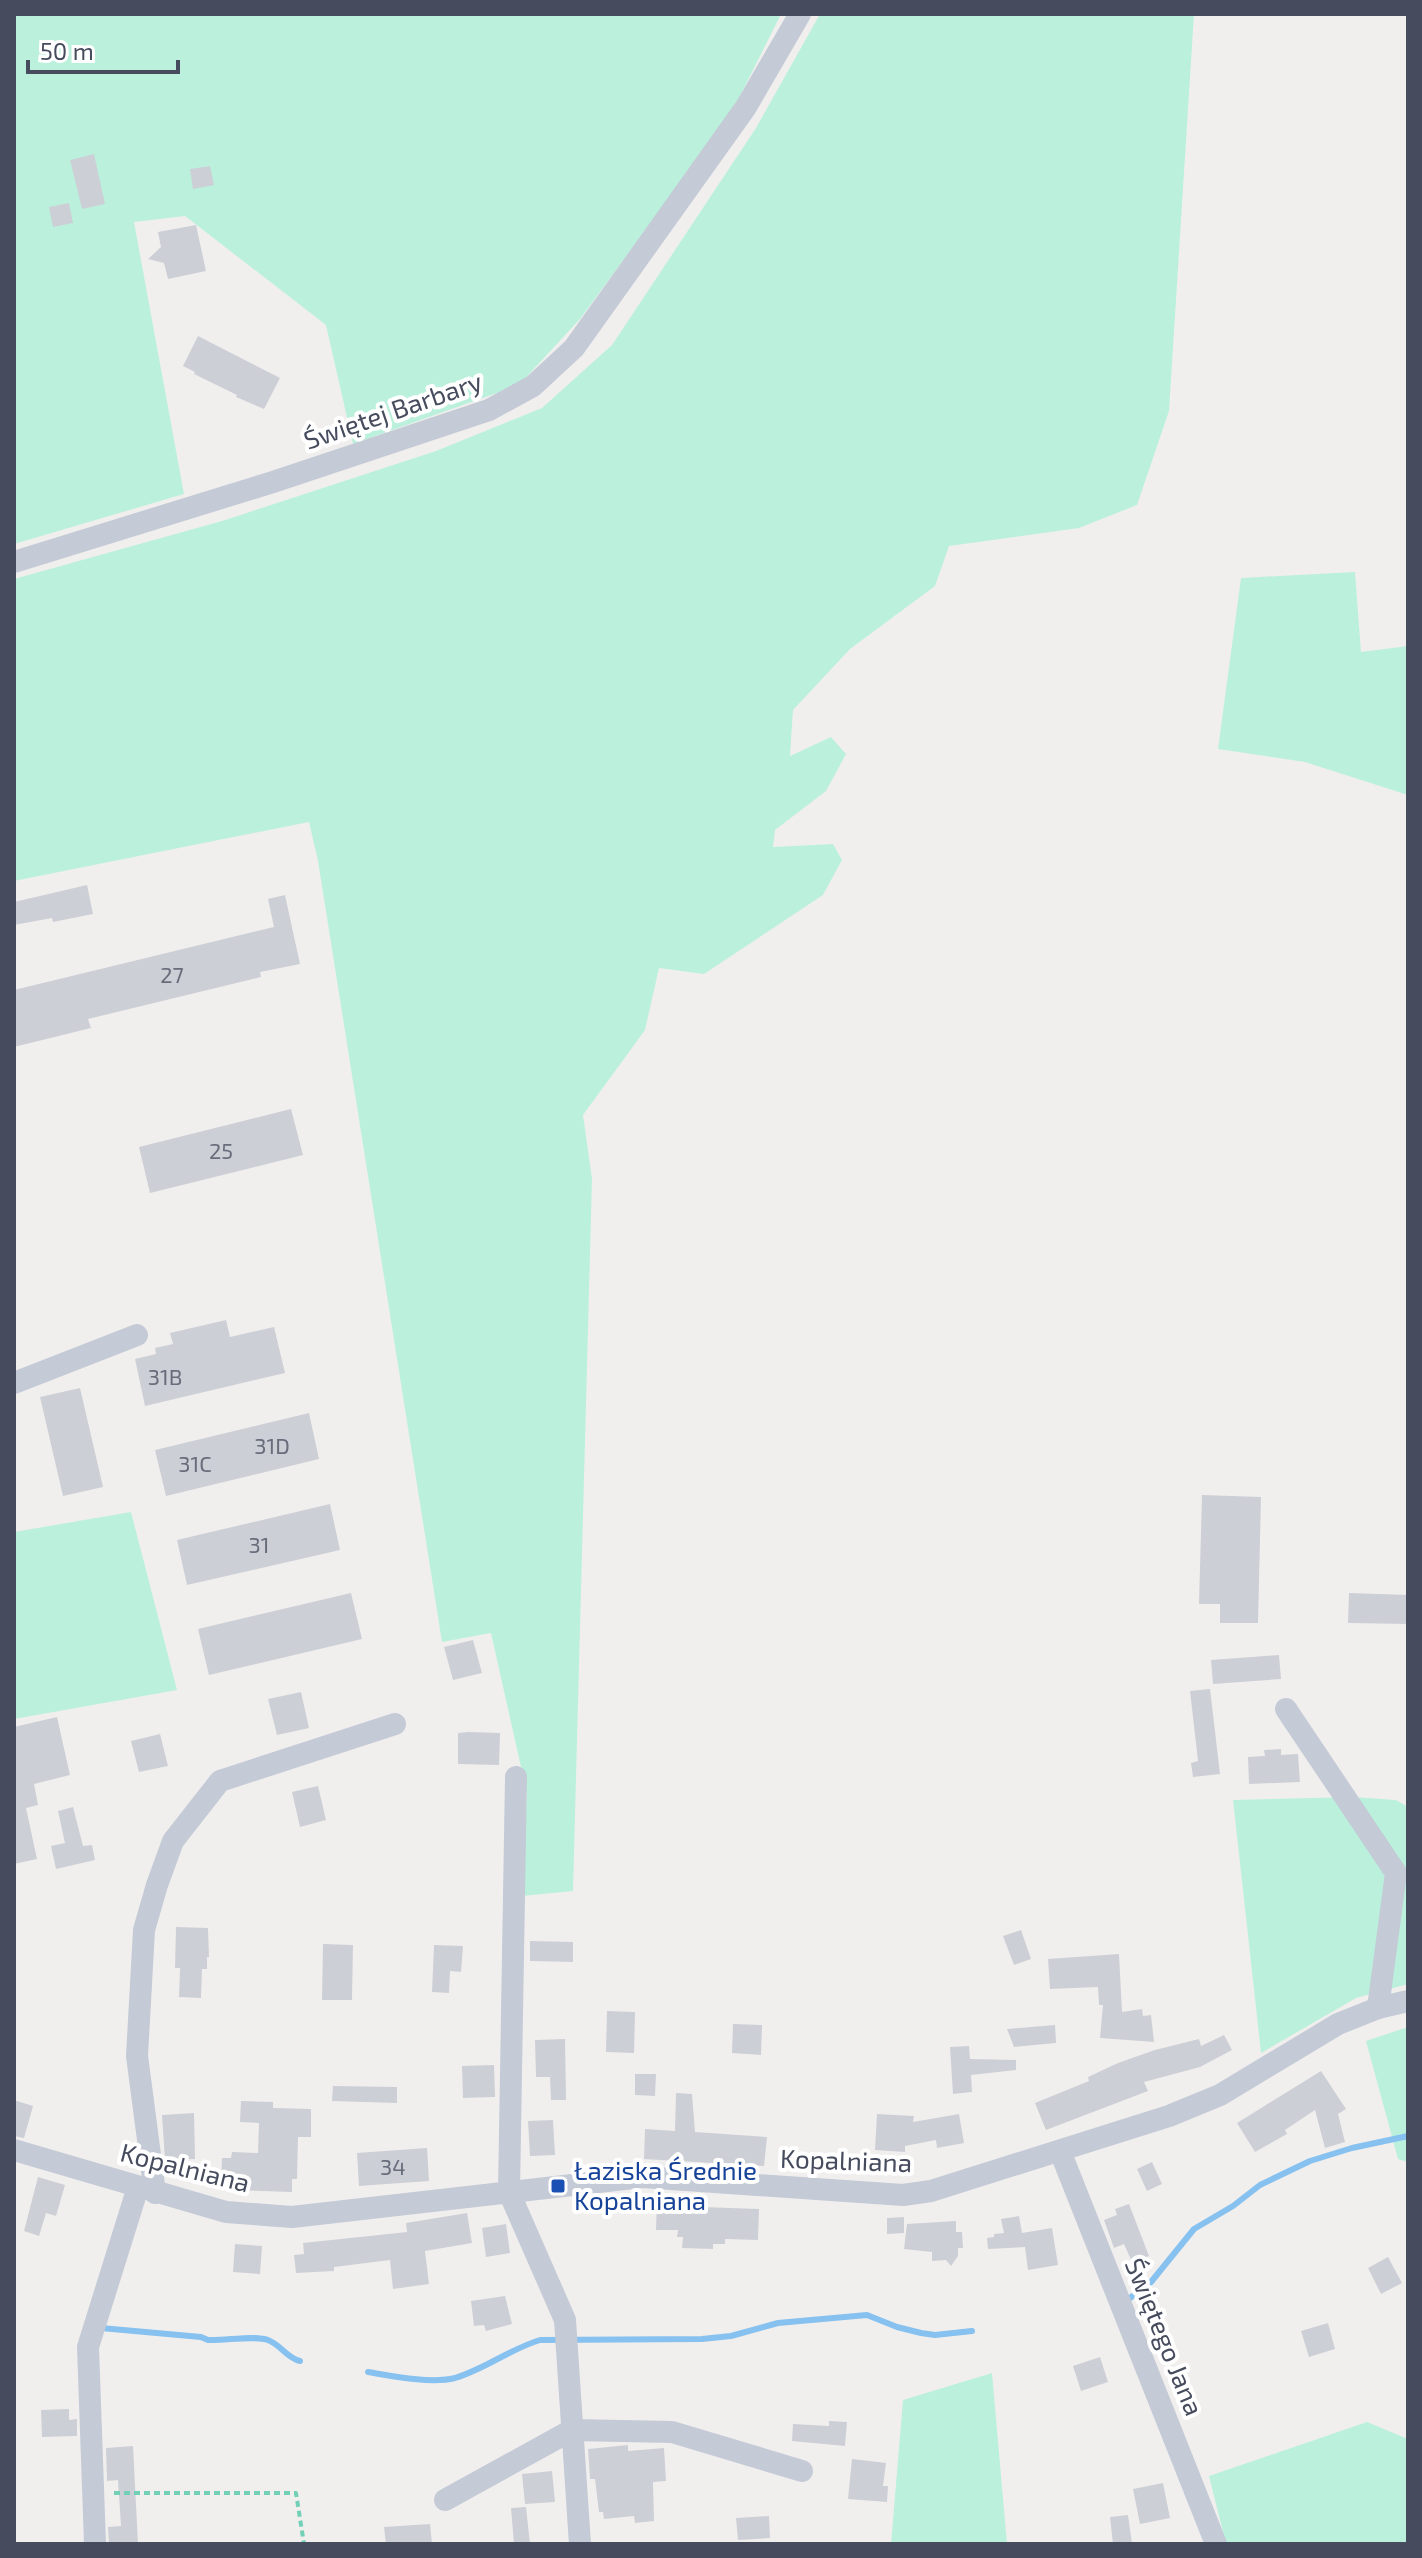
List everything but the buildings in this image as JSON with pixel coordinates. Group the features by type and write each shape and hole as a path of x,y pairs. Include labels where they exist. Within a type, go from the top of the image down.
{"street":[{"name":"Świętej Barbary","path":"14,562 273,482 489,410 533,386 574,348 746,107 800,14"},
{"path":"14,1383 137,1335"},
{"path":"1286,1709 1396,1873 1378,2008"},
{"path":"95,2544 88,2347 146,2190 137,2056 144,1930 173,1841 220,1781 395,1724"},
{"path":"516,1777 509,2192 565,2320 580,2544"},
{"name":"Kopalniana","path":"14,2150 226,2212 292,2217 642,2177 903,2195 931,2191 1169,2116 1220,2095 1338,2024 1378,2008 1408,2001"},
{"name":"Świętego Jana","path":"1060,2151 1216,2544"},
{"path":"445,2500 572,2430 672,2432 802,2471"}],"path":[{"path":"92,2493 296,2493 304,2544"}],"green space":[{"path":"14,14 781,14 732,112 580,319 519,385 353,444 326,325 185,216 134,222 184,494 14,544"},
{"path":"820,14 1194,14 1169,411 1137,505 1079,528 949,546 935,586 850,649 793,710 790,756 831,737 846,754 826,791 775,830 773,847 833,844 842,860 823,895 704,974 659,968 645,1030 583,1115 592,1179 573,1891 522,1896 527,1794 491,1633 442,1642 318,861 309,822 14,881 14,579 222,521 436,451 542,408 612,345 756,128"},
{"path":"1355,572 1361,652 1408,646 1408,795 1305,762 1218,749 1241,578"},
{"path":"131,1512 177,1690 14,1719 14,1532"},
{"path":"1354,1797 1396,1800 1408,1807 1408,1984 1356,1998 1261,2053 1233,1800"},
{"path":"1408,2027 1408,2162 1398,2159 1366,2041"},
{"path":"992,2373 1007,2544 891,2544 903,2400"},
{"path":"1367,2422 1408,2439 1408,2544 1226,2544 1209,2476"}],"waterway":[{"path":"1126,2301 1151,2282 1194,2229 1233,2206 1260,2185 1310,2161 1408,2136"},
{"path":"368,2372 412,2379 445,2380 466,2374 540,2340 702,2339 731,2336 778,2323 867,2315 921,2333 935,2335 972,2331"},
{"path":"101,2328 208,2340 262,2339 273,2342 300,2361"}],"place":[{"name":"Łaziska Średnie Kopalniana","path":"558,2186"}]}
